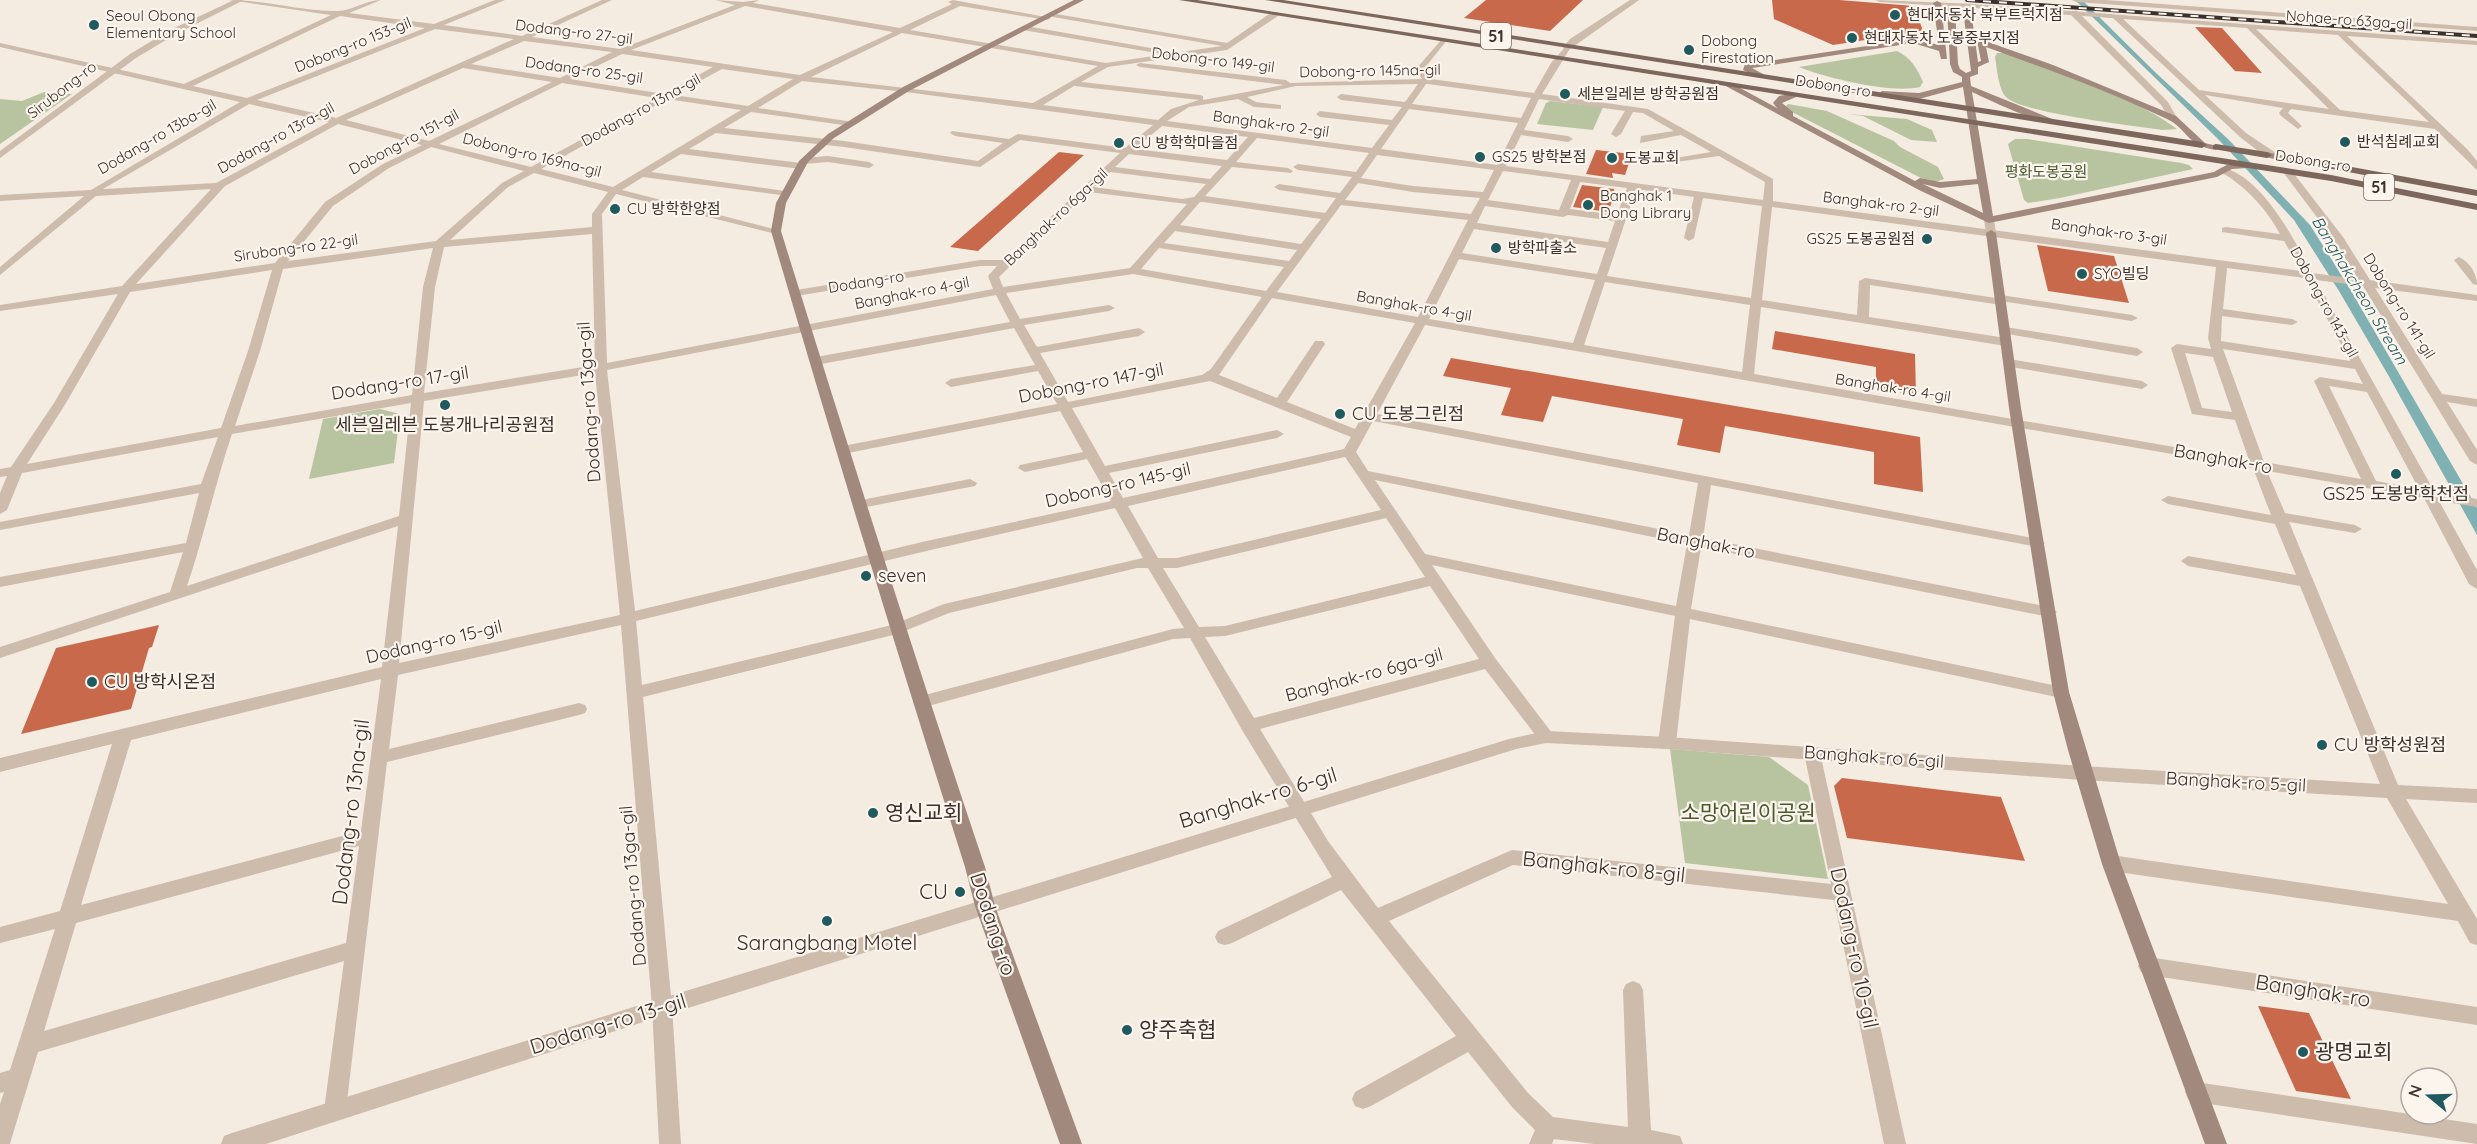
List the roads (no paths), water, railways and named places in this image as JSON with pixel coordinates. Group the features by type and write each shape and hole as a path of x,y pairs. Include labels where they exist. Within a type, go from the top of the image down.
{"main road":[{"name":"Dodang-ro","path":"1071,1144 985,906 975,867 897,629 861,504 776,231 781,203 803,164 823,142 847,124 906,89 1080,0"},
{"name":"Dobong-ro","path":"1183,0 1973,122 2224,166 2247,165 2477,207"},
{"name":"Dobong-ro","path":"1269,0 1288,1 1567,47 2292,159 2477,193"},
{"path":"1937,3 1945,58 1954,64"},
{"path":"1951,8 1954,64 1956,70 1967,82 2017,110 2058,123"},
{"path":"1971,8 1982,43 1985,62 1975,66"},
{"path":"1867,93 1919,96 1967,82 1975,72 1971,8"},
{"path":"1760,76 1749,71 1747,67 1753,64 1913,41 1926,43 1943,50"},
{"path":"1982,43 2050,67 2173,118 2202,145"},
{"path":"1967,82 2001,300 2017,424 2061,692 2082,773 2111,863 2216,1144"},
{"path":"1726,84 1990,226 2224,166"},
{"path":"1793,95 1782,98 1778,105 1915,179 1940,185 1983,181"}],"street":[{"name":"Dodang-ro 27-gil","path":"233,0 621,51 801,78 906,89"},
{"name":"Sirubong-ro","path":"0,155 113,69 173,32 239,0"},
{"path":"186,86 339,14 377,0"},
{"name":"Dobong-ro 153-gil","path":"248,101 501,0"},
{"name":"Dodang-ro 13ra-gil","path":"0,510 16,470 60,403 126,289 220,186 337,121 608,0"},
{"path":"719,0 1106,64"},
{"name":"Dobong-ro 151-gil","path":"176,596 193,546 207,487 227,432 279,266 329,204 359,183 428,144 621,51 755,0"},
{"path":"943,0 1230,45"},
{"path":"1546,736 1489,662 1348,452 1421,322 1523,121 1559,58 1567,47 1635,0"},
{"path":"1880,0 2078,14 2165,104 2173,118"},
{"path":"2076,0 2477,29"},
{"name":"Dodang-ro 13ga-gil","path":"670,1144 662,1007 628,618 601,368 597,214 613,191 801,78 960,3"},
{"name":"Dobong-ro 149-gil","path":"1035,106 1106,64 1224,48 1275,14"},
{"name":"Nohae-ro 63ga-gil","path":"2078,14 2477,43"},
{"name":"Dobong-ro","path":"2113,16 2250,142 2272,156"},
{"path":"2249,26 2338,114"},
{"path":"1026,28 1178,54"},
{"path":"2340,33 2465,152 2477,167"},
{"path":"1358,435 1210,376 1342,199 1426,81 1420,69 1443,40"},
{"name":"Dobong-ro 169na-gil","path":"0,45 337,121 776,231"},
{"name":"Dobong-ro 149-gil","path":"1130,61 1132,64 1295,84"},
{"name":"Dodang-ro 25-gil","path":"459,65 666,96 747,111 847,124"},
{"name":"Dodang-ro 13na-gil","path":"335,1110 390,671 429,287 439,244 505,185 719,67"},
{"name":"Dobong-ro 145na-gil","path":"1159,123 1174,111 1187,105 1295,84 1426,81 1537,95 1650,113 1770,182 1768,204"},
{"path":"1072,83 1214,100"},
{"name":"Banghak-ro 2-gil","path":"906,89 1768,204 1990,226"},
{"path":"2196,92 2338,114 2436,126"},
{"name":"Dobong-ro 145na-gil","path":"1239,96 1254,104 1278,107"},
{"path":"1341,97 1523,121"},
{"name":"Dodang-ro 13ba-gil","path":"0,272 95,191 248,101"},
{"path":"2289,106 2283,113 2298,126"},
{"path":"1616,134 1630,109"},
{"path":"1320,114 1394,123"},
{"name":"Banghak-ro 6ga-gil","path":"1159,123 993,276 999,291 1119,503 1248,726 1299,809"},
{"path":"715,130 823,142 980,164 1018,137 1288,171"},
{"path":"1518,132 1568,139"},
{"path":"1642,141 1644,138 1683,132"},
{"path":"955,133 1011,142"},
{"path":"1133,271 1253,137"},
{"path":"681,151 803,164 828,159 869,165"},
{"path":"2465,152 2477,154"},
{"path":"1679,160 1720,153"},
{"name":"Dobong-ro 143-gil","path":"2224,166 2258,196 2288,238 2360,366 2477,584"},
{"path":"1298,167 1563,214 1577,178"},
{"path":"1108,169 1212,182"},
{"name":"Dobong-ro 141-gil","path":"2284,171 2339,239 2477,461"},
{"path":"642,174 786,194"},
{"path":"0,198 95,191 220,186"},
{"path":"1577,349 1632,186"},
{"path":"1279,187 1612,246"},
{"path":"1086,189 1182,202 1203,199 1328,217"},
{"path":"1689,238 1699,195"},
{"path":"1747,378 1768,204"},
{"path":"1564,211 1621,219"},
{"name":"Banghak-ro 3-gil","path":"1990,226 2222,264 2368,284"},
{"path":"1172,227 1304,248"},
{"name":"Sirubong-ro 22-gil","path":"0,308 439,244 598,230"},
{"name":"Dobong-ro 143-gil","path":"2226,230 2288,238"},
{"path":"1157,245 1291,265"},
{"path":"1455,255 1863,320 2137,352"},
{"path":"2459,260 2477,282"},
{"name":"Dodang-ro","path":"796,293 981,263 1007,263"},
{"path":"2222,264 2216,312 2216,349 2258,465 2391,789 2477,937"},
{"name":"Banghak-ro 4-gil","path":"807,330 999,291 1133,271 2017,424"},
{"path":"1863,320 1865,281 2132,318"},
{"path":"2368,284 2477,298"},
{"path":"816,361 1109,308"},
{"path":"2216,312 2292,322"},
{"name":"Dodang-ro 17-gil","path":"0,473 309,416 601,368 807,330"},
{"path":"1033,351 1139,332"},
{"path":"1280,404 1320,344"},
{"path":"2216,349 2177,348 2197,411 2241,417"},
{"name":"Dobong-ro 143-gil","path":"2216,349 2360,366"},
{"path":"2008,363 2142,385"},
{"path":"951,383 1042,367"},
{"name":"Dobong-ro 147-gil","path":"843,450 1210,376"},
{"name":"Dobong-ro 143-gil","path":"2371,485 2320,381 2372,389"},
{"path":"2438,397 2477,403"},
{"path":"1368,416 2038,543"},
{"name":"Banghak-ro","path":"2017,424 2477,503"},
{"name":"Dobong-ro 145-gil","path":"1101,471 1277,434"},
{"name":"Dobong-ro 145-gil","path":"877,558 1348,452"},
{"path":"1025,468 1091,454"},
{"name":"Banghak-ro","path":"1364,474 2049,612"},
{"path":"1667,743 1683,612 1705,479"},
{"path":"861,504 970,483"},
{"path":"0,526 207,487"},
{"path":"2168,500 2355,529"},
{"path":"634,693 897,629 944,609 1137,563 1177,562 1388,513"},
{"path":"0,653 405,519"},
{"path":"0,582 193,546"},
{"name":"Dodang-ro 15-gil","path":"0,765 390,671 628,618 877,558"},
{"path":"1421,558 2061,692"},
{"path":"2188,561 2306,582"},
{"path":"921,702 1173,634 1193,631 1225,631 1434,580"},
{"name":"Banghak-ro 6ga-gil","path":"1248,726 1489,662"},
{"path":"378,758 579,709"},
{"name":"Banghak-ro 6-gil","path":"985,906 1515,742 1546,736 2082,773"},
{"path":"0,1140 9,1081 30,1045 123,737"},
{"name":"Dodang-ro 10-gil","path":"1813,753 1895,1144"},
{"name":"Banghak-ro 5-gil","path":"2082,773 2391,789 2477,796"},
{"path":"1299,809 1344,880 1520,1100 1544,1136 1640,1138 1672,1144"},
{"path":"0,935 370,836"},
{"name":"Banghak-ro 8-gil","path":"1376,918 1512,857 1844,893"},
{"path":"2111,863 2463,914"},
{"path":"1225,937 1344,880"},
{"name":"Dodang-ro 13-gil","path":"232,1144 985,906"},
{"path":"30,1045 355,949"},
{"name":"Banghak-ro","path":"2148,966 2477,1016"},
{"path":"1633,990 1640,1138"},
{"path":"1363,1099 1471,1039"},
{"path":"2196,1092 2477,1135"}],"water":[{"path":"2075,0 2082,0 2157,74 2229,140 2310,225 2350,289 2477,508 2477,535 2387,373 2294,220 2217,138"}],"railway":[{"path":"1967,0 2477,36"}],"place":[{"name":"현대자동차 북부트럭지점","path":"1895,15"},
{"name":"Seoul Obong Elementary School","path":"94,25"},
{"name":"현대자동차 도봉중부지점","path":"1852,38"},
{"name":"Dobong Firestation","path":"1689,50"},
{"name":"세븐일레븐 방학공원점","path":"1565,94"},
{"name":"반석침례교회","path":"2345,142"},
{"name":"CU 방학학마을점","path":"1119,143"},
{"name":"GS25 방학본점","path":"1480,157"},
{"name":"도봉교회","path":"1612,158"},
{"name":"Banghak 1 Dong Library","path":"1588,205"},
{"name":"CU 방학한양점","path":"615,209"},
{"name":"GS25 도봉공원점","path":"1927,239"},
{"name":"방학파출소","path":"1496,248"},
{"name":"SYO빌딩","path":"2082,274"},
{"name":"세븐일레븐 도봉개나리공원점","path":"445,405"},
{"name":"CU 도봉그린점","path":"1340,414"},
{"name":"GS25 도봉방학천점","path":"2396,474"},
{"name":"seven","path":"866,576"},
{"name":"CU 방학시온점","path":"92,682"},
{"name":"CU 방학성원점","path":"2322,745"},
{"name":"영신교회","path":"873,813"},
{"name":"CU","path":"960,892"},
{"name":"Sarangbang Motel","path":"827,921"},
{"name":"양주축협","path":"1127,1030"},
{"name":"광명교회","path":"2303,1052"}],"park label":[{"name":"평화도봉공원","path":"2046,172"},
{"name":"소망어린이공원","path":"1748,813"}],"water label":[{"name":"Banghakcheon Stream","path":"2360,290"}]}
